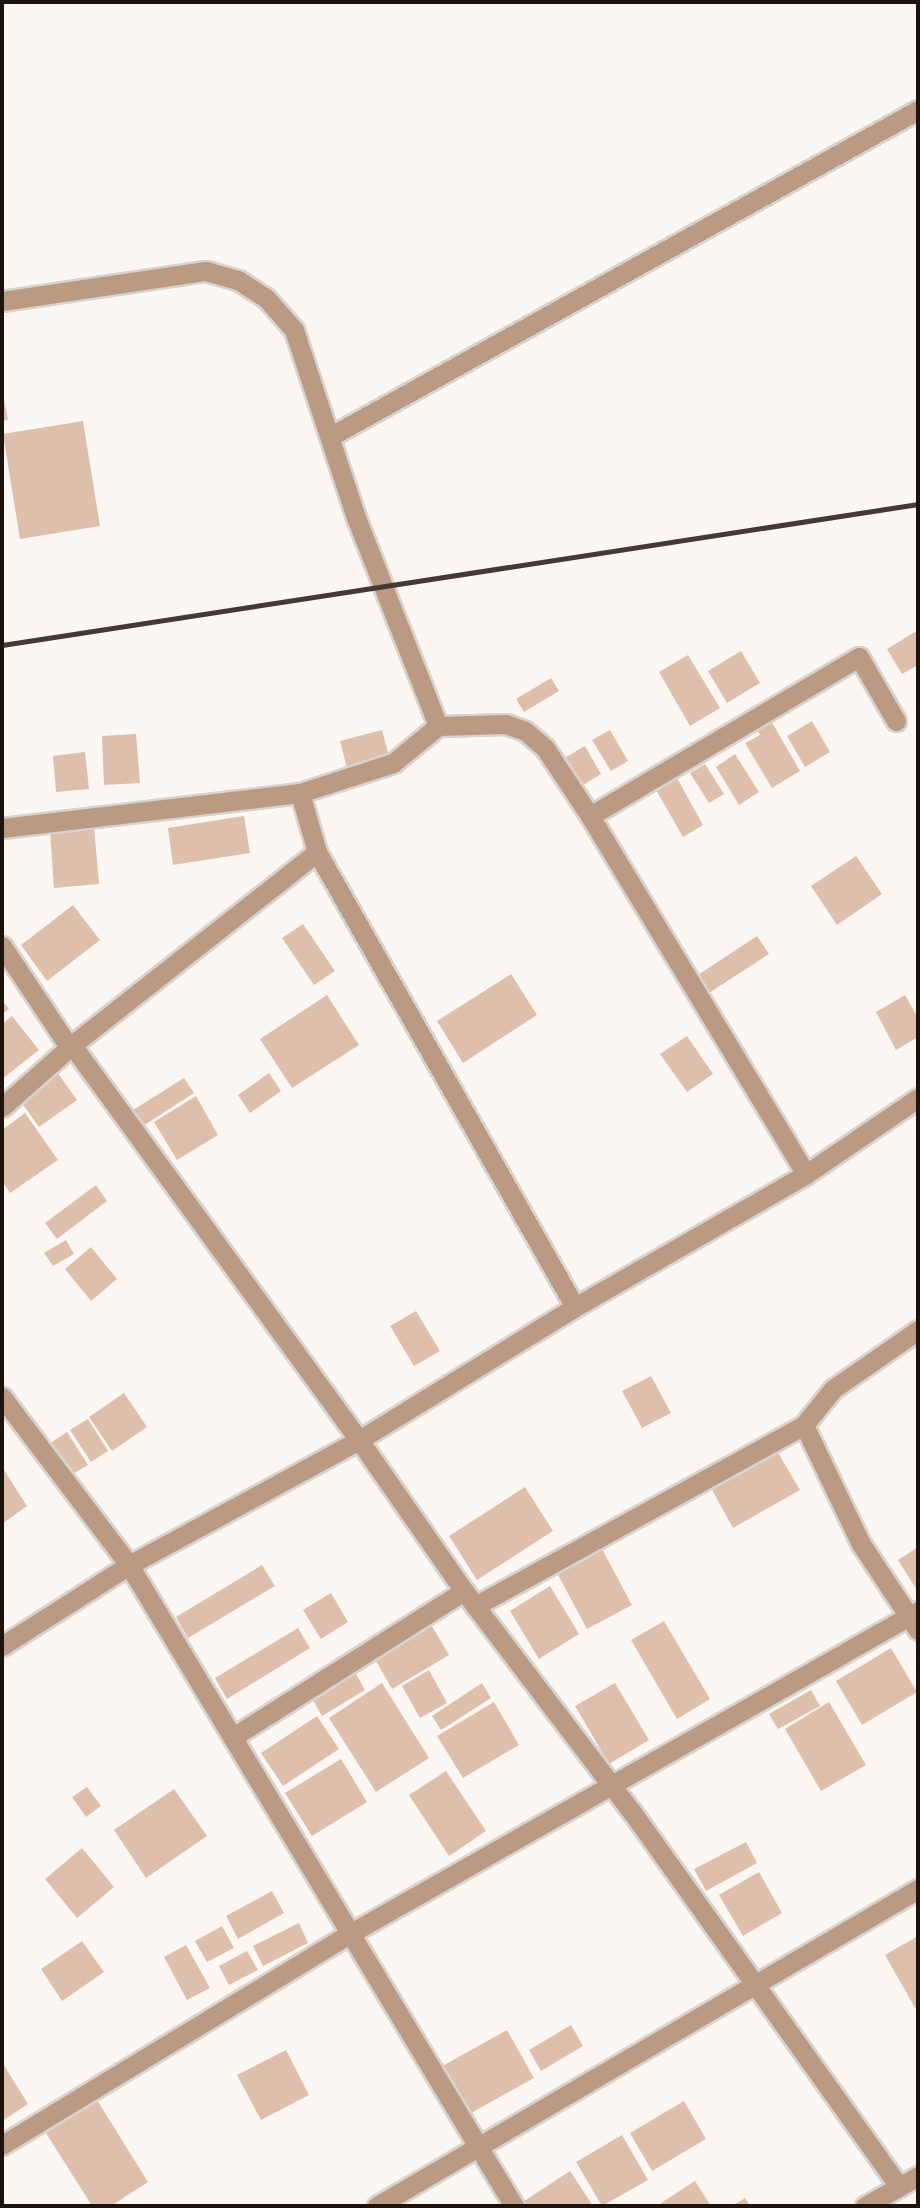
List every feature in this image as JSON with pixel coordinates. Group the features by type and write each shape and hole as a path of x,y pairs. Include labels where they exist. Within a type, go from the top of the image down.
{"street":[{"path":"331,436 918,110"},
{"path":"2,302 206,271 238,280 266,298 294,330 357,520 438,726"},
{"path":"590,816 859,657 896,721"},
{"path":"2,828 300,793 393,763 438,726 506,724 525,731 545,748 590,816 806,1174"},
{"path":"300,793 317,852 575,1307"},
{"path":"2,1107 70,1046 317,852"},
{"path":"2,946 70,1046 359,1440 470,1598 611,1784 899,2187"},
{"path":"2,1646 129,1565 359,1440 575,1307 806,1174 918,1098"},
{"path":"233,1737 470,1598 804,1425 833,1389 918,1330"},
{"path":"2,1397 129,1565 514,2206"},
{"path":"2,2145 351,1933 611,1784 915,1619 861,1544 804,1425"},
{"path":"377,2206 918,1889"},
{"path":"865,2206 918,2176"}],"building":[{"path":"2,390 8,420 2,421"},
{"path":"83,421 100,526 20,539 3,434"},
{"path":"918,630 918,665 902,674 887,649"},
{"path":"741,651 760,683 727,703 708,671"},
{"path":"688,655 720,708 690,726 659,672"},
{"path":"551,678 559,691 524,712 516,699"},
{"path":"770,719 800,771 772,788 745,743 760,735 756,728"},
{"path":"812,721 830,752 805,767 787,736"},
{"path":"382,730 389,756 347,768 340,741"},
{"path":"610,730 628,761 611,771 592,740"},
{"path":"136,734 140,783 104,785 102,736"},
{"path":"585,746 601,774 583,785 566,757"},
{"path":"85,752 89,789 56,792 53,756"},
{"path":"735,754 759,792 739,805 716,767"},
{"path":"705,764 724,794 709,803 690,773"},
{"path":"677,778 703,825 683,837 656,790"},
{"path":"244,816 250,853 173,865 168,828"},
{"path":"94,827 99,884 54,888 50,831"},
{"path":"856,856 882,894 837,925 811,886"},
{"path":"73,905 100,940 47,981 21,945"},
{"path":"303,924 335,971 314,985 282,938"},
{"path":"757,936 769,954 709,993 698,975"},
{"path":"511,974 537,1015 463,1063 437,1021"},
{"path":"327,995 359,1045 292,1088 260,1039"},
{"path":"905,995 918,1018 918,1037 896,1050 876,1012"},
{"path":"2,1000 9,1009 2,1014"},
{"path":"12,1016 39,1050 2,1079 2,1024"},
{"path":"687,1036 713,1074 687,1092 660,1054"},
{"path":"57,1072 77,1100 39,1127 19,1099"},
{"path":"269,1073 281,1091 250,1113 238,1095"},
{"path":"184,1078 194,1093 143,1126 133,1110"},
{"path":"196,1096 218,1135 177,1160 154,1122"},
{"path":"25,1113 58,1160 10,1193 2,1181 2,1130"},
{"path":"96,1185 107,1201 57,1239 45,1223"},
{"path":"66,1240 74,1254 53,1266 44,1253"},
{"path":"91,1247 117,1279 91,1301 65,1269"},
{"path":"416,1311 440,1351 414,1366 390,1326"},
{"path":"651,1376 671,1413 642,1428 622,1391"},
{"path":"124,1393 147,1427 112,1451 89,1417"},
{"path":"88,1419 108,1451 91,1462 70,1430"},
{"path":"67,1432 88,1465 69,1476 49,1444"},
{"path":"777,1451 800,1490 733,1528 711,1488"},
{"path":"2,1467 27,1506 2,1524"},
{"path":"525,1487 553,1531 477,1580 449,1536"},
{"path":"918,1547 918,1592 898,1560"},
{"path":"602,1549 632,1605 587,1629 557,1573"},
{"path":"262,1565 275,1586 188,1638 176,1617"},
{"path":"550,1586 579,1634 539,1659 510,1611"},
{"path":"331,1593 348,1622 321,1639 303,1610"},
{"path":"429,1621 449,1655 392,1689 372,1654"},
{"path":"664,1621 710,1699 677,1719 631,1640"},
{"path":"298,1628 310,1648 227,1699 215,1678"},
{"path":"891,1648 917,1692 862,1725 836,1681"},
{"path":"352,1667 365,1690 322,1716 309,1693"},
{"path":"429,1670 447,1703 420,1718 402,1686"},
{"path":"382,1683 429,1758 376,1792 329,1718"},
{"path":"482,1683 491,1698 441,1730 432,1716"},
{"path":"615,1683 649,1740 609,1764 575,1706"},
{"path":"811,1690 820,1706 778,1729 769,1714"},
{"path":"494,1702 519,1745 463,1778 437,1736"},
{"path":"829,1702 866,1765 821,1791 785,1729"},
{"path":"317,1716 339,1749 283,1786 261,1753"},
{"path":"341,1759 367,1802 312,1836 285,1793"},
{"path":"446,1771 486,1831 449,1856 409,1795"},
{"path":"87,1787 101,1806 86,1817 72,1797"},
{"path":"174,1789 207,1836 146,1878 114,1830"},
{"path":"746,1842 757,1863 706,1891 694,1869"},
{"path":"82,1848 114,1887 77,1918 45,1879"},
{"path":"759,1872 782,1913 743,1936 719,1895"},
{"path":"272,1891 284,1913 238,1939 226,1916"},
{"path":"299,1923 308,1943 263,1966 253,1946"},
{"path":"222,1926 234,1948 207,1962 195,1941"},
{"path":"918,1936 918,2013 885,1955"},
{"path":"82,1941 104,1972 62,2001 41,1969"},
{"path":"186,1945 210,1988 187,2000 164,1957"},
{"path":"247,1951 258,1970 229,1985 219,1966"},
{"path":"571,2025 583,2046 541,2071 529,2050"},
{"path":"507,2030 534,2078 464,2117 437,2069"},
{"path":"286,2050 309,2095 261,2120 237,2075"},
{"path":"2,2062 28,2104 2,2121"},
{"path":"97,2100 148,2182 111,2206 92,2206 46,2133"},
{"path":"684,2101 706,2139 652,2171 630,2133"},
{"path":"622,2135 648,2180 602,2206 576,2162"},
{"path":"570,2171 593,2206 523,2206 521,2203"},
{"path":"695,2181 711,2206 663,2206 661,2203"},
{"path":"745,2198 750,2206 732,2206"}],"railway":[{"path":"2,645 918,504"}]}
